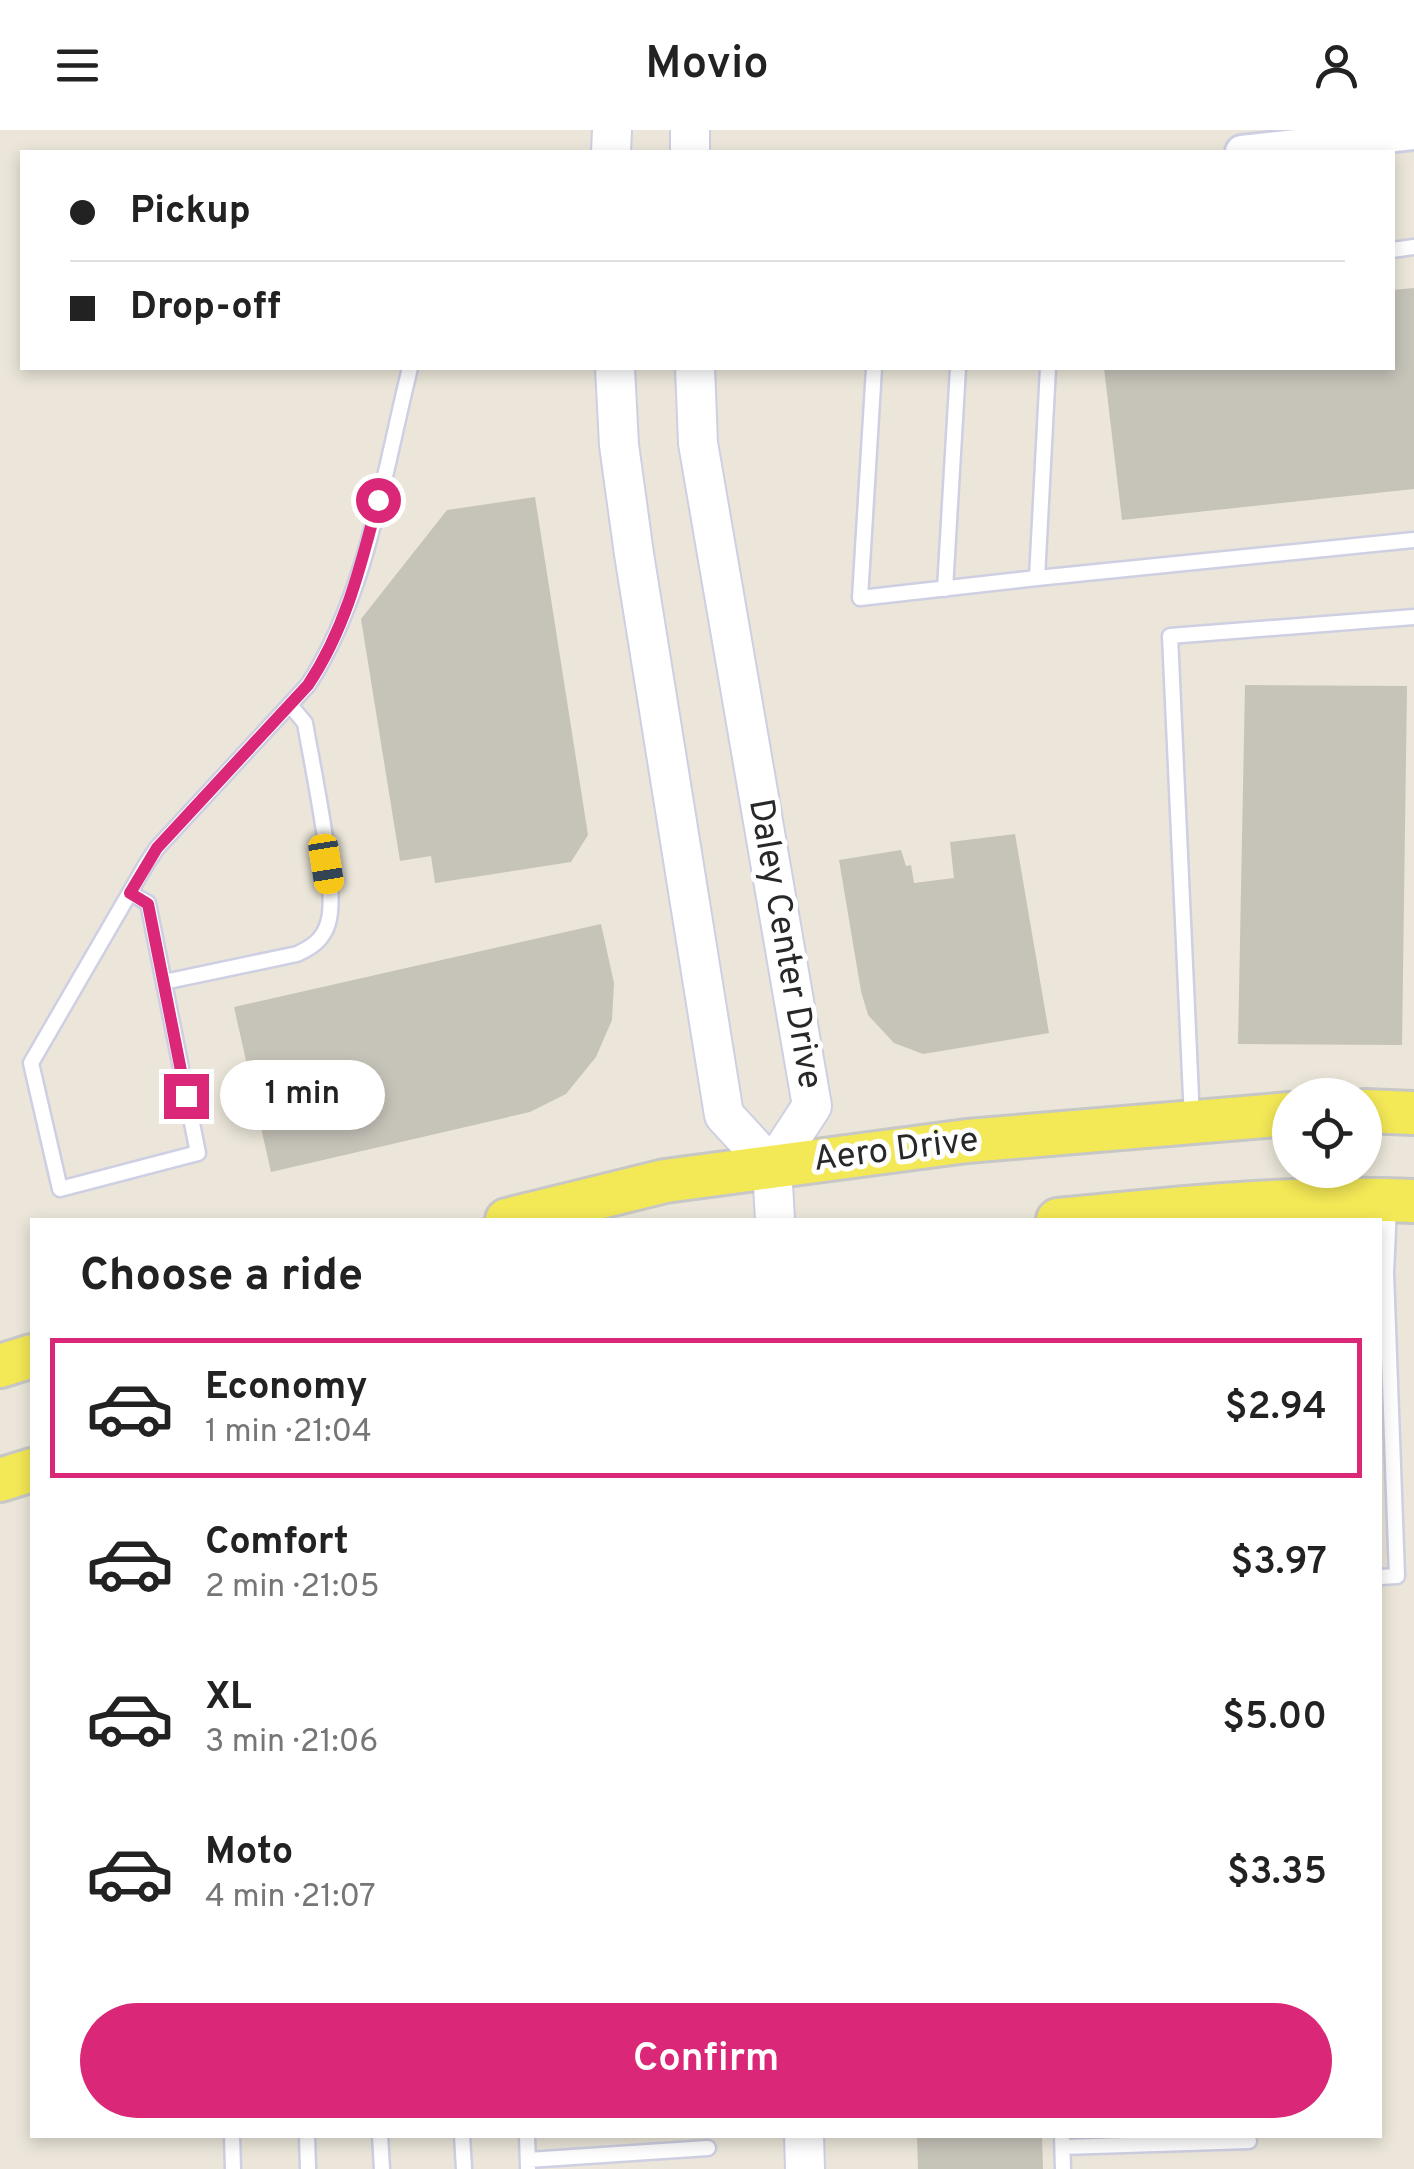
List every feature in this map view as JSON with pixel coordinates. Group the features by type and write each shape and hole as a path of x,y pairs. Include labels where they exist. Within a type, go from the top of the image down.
{"main road":[{"path":"615,370 619,446 634,554 724,1116 772,1167 774,1218"},
{"name":"Daley Center Drive","path":"695,370 698,443 812,1106 772,1167"},
{"path":"1382,1112 1414,1113"},
{"name":"Aero Drive","path":"515,1218 665,1181 968,1141 1272,1115"},
{"path":"1096,1218 1357,1198 1402,1201"},
{"path":"0,1366 30,1357"},
{"path":"0,1480 30,1471"},
{"path":"804,2138 805,2169"}],"street":[{"path":"1262,150 1414,133"}],"lane":[{"path":"130,893 148,904 198,1153 60,1189 31,1063 130,893 157,848 308,685 338,636 369,533 410,370"},
{"path":"874,370 860,598 1414,540"},
{"path":"945,589 958,370"},
{"path":"1036,578 1048,370"},
{"path":"1192,1120 1170,636 1414,617"},
{"path":"164,982 297,954 314,946 324,934 331,909 329,879 305,724 290,704"},
{"path":"1382,1577 1397,1576 1384,1314 1402,1201"},
{"path":"232,2138 234,2169"},
{"path":"307,2138 308,2169"},
{"path":"380,2138 382,2169"},
{"path":"462,2138 464,2169"},
{"path":"527,2138 528,2164 708,2148"},
{"path":"1063,2169 1062,2141 1248,2141"}],"building":[{"path":"1414,288 1414,489 1122,520 1104,370 1395,370 1395,290"},
{"path":"535,497 588,835 571,862 435,883 431,856 400,861 361,619 447,510"},
{"path":"1245,685 1407,686 1402,1045 1238,1044"},
{"path":"1015,834 1049,1033 923,1054 894,1043 868,1015 839,860 901,850 906,866 911,865 914,883 954,878 950,842"},
{"path":"601,924 614,983 612,1020 596,1057 566,1094 530,1112 271,1172 234,1007"},
{"path":"917,2138 1042,2138 1043,2169 918,2169"}],"route":[{"path":"186,1096 148,904 130,893 157,848 308,685 327,657 349,604 378,500"}]}
